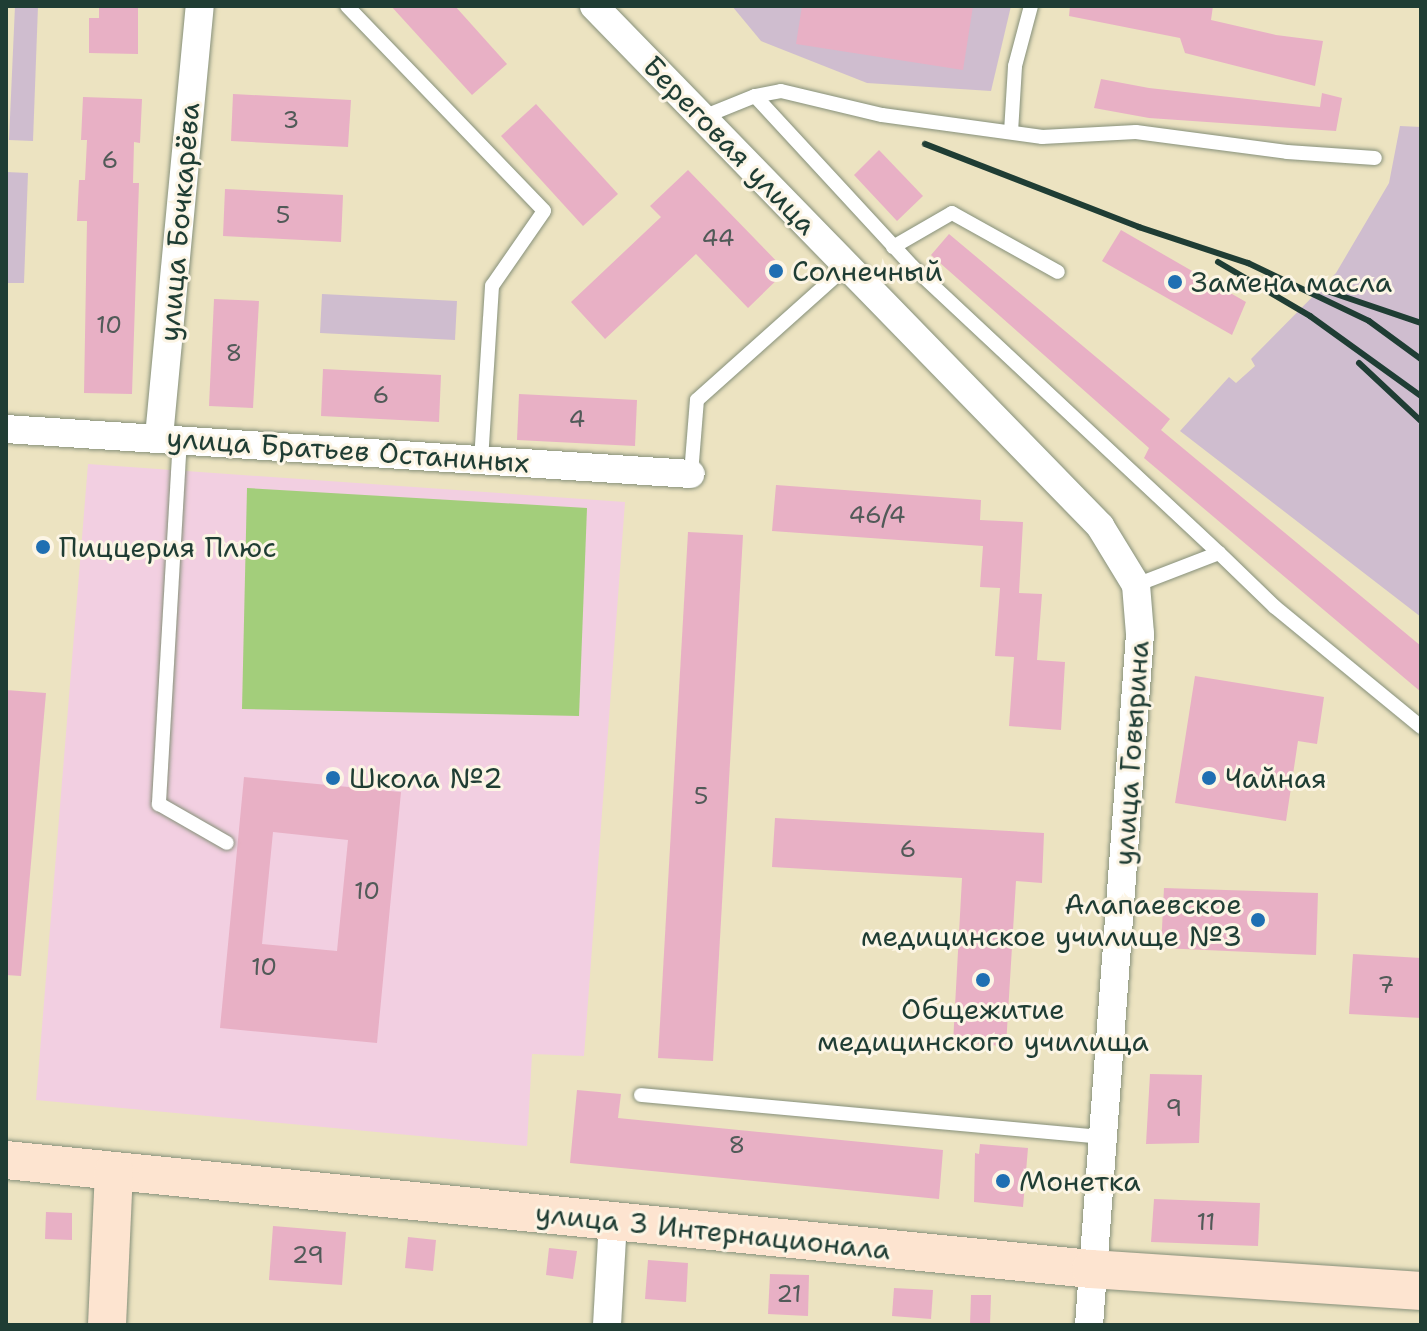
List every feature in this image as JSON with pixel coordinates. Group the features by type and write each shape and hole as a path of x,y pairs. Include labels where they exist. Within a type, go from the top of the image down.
{"main road":[{"name":"улица 3 Интернационала","path":"6,1160 1091,1269 1421,1291"},
{"path":"107,1325 114,1171"}],"street":[{"name":"улица Бочкарёва","path":"170,438 200,6"},
{"name":"Береговая улица","path":"594,6 1100,526"},
{"name":"улица Братьев Останиных","path":"6,429 691,474"},
{"name":"улица Говырина","path":"1089,1325 1140,634 1136,585 1100,526"},
{"path":"607,1325 613,1221"}],"lane":[{"path":"347,6 544,211 492,286 481,459"},
{"path":"1011,132 1015,66 1031,6"},
{"path":"703,117 755,96 781,91 882,115 1042,137 1136,132 1287,152 1375,158"},
{"path":"755,96 893,247 1275,607 1421,727"},
{"path":"893,247 952,213 1058,272"},
{"path":"691,474 697,400 848,265"},
{"path":"170,438 159,804 227,843"},
{"path":"1136,585 1219,553"},
{"path":"641,1095 1102,1137"}],"shaded area":[{"path":"15,6 38,6 33,141 9,140"},
{"path":"732,6 1011,6 991,91 867,83 761,41"},
{"path":"1400,126 1421,127 1421,617 1180,431 1229,377 1236,383 1255,366 1251,359 1336,273 1389,183"},
{"path":"6,172 28,173 24,283 6,283"},
{"path":"322,294 457,301 455,340 320,333"},
{"name":"Школа №2","path":"88,464 625,502 584,1056 532,1054 527,1146 36,1100"}],"green space":[{"path":"247,488 587,508 579,716 242,709"}],"building":[{"path":"99,6 138,6 138,54 89,53 89,18 99,18"},
{"path":"391,6 455,6 507,64 472,95"},
{"path":"802,6 973,6 963,70 796,44"},
{"path":"1070,6 1213,6 1211,20 1276,35 1323,41 1315,86 1185,53 1180,38 1069,16"},
{"path":"1101,79 1149,88 1320,107 1322,93 1342,98 1336,131 1149,118 1094,108"},
{"path":"233,94 351,100 348,147 231,141"},
{"path":"83,97 142,99 140,143 134,142 133,183 139,183 132,394 84,393 87,221 77,221 79,180 85,180 87,140 81,140"},
{"path":"536,104 618,194 583,226 501,136"},
{"path":"879,150 923,196 897,221 854,175"},
{"path":"688,170 786,271 748,308 696,254 605,339 571,302 661,217 650,206"},
{"path":"225,189 343,195 341,242 223,236"},
{"name":"Замена масла","path":"1121,230 1246,302 1232,335 1102,261"},
{"path":"949,234 1170,419 1161,430 1421,646 1421,692 1144,458 1149,448 931,255"},
{"path":"214,299 259,301 253,408 209,406"},
{"path":"323,369 441,375 439,422 321,416"},
{"path":"519,394 637,400 635,446 517,440"},
{"path":"776,485 981,500 980,520 1023,522 1019,593 1042,594 1037,660 1065,662 1061,730 1009,726 1014,657 995,656 1000,588 980,587 983,546 772,531"},
{"path":"688,532 743,535 713,1061 658,1058"},
{"path":"1195,676 1324,697 1317,744 1298,741 1286,821 1175,803"},
{"path":"6,690 46,693 21,976 6,975"},
{"path":"244,777 401,792 377,1043 220,1028","holes":["273,832 348,840 337,951 262,944"]},
{"path":"775,818 1044,833 1042,883 1016,881 1006,1046 953,1043 962,878 772,867"},
{"path":"1164,888 1318,893 1316,955 1161,948"},
{"path":"1353,954 1421,958 1421,1018 1349,1014"},
{"path":"1150,1074 1202,1075 1199,1143 1146,1144"},
{"path":"577,1090 621,1094 618,1118 943,1150 939,1199 570,1163"},
{"path":"980,1144 1028,1148 1023,1207 974,1202 975,1153 979,1154"},
{"path":"1154,1199 1260,1203 1258,1246 1151,1242"},
{"path":"46,1212 72,1213 72,1240 45,1239"},
{"path":"273,1226 346,1232 342,1285 269,1280"},
{"path":"408,1237 436,1240 433,1271 405,1268"},
{"path":"549,1248 577,1251 573,1279 546,1275"},
{"path":"648,1260 688,1263 686,1302 645,1299"},
{"path":"770,1274 809,1275 808,1316 768,1314"},
{"path":"894,1288 933,1290 931,1319 892,1316"},
{"path":"971,1295 991,1295 990,1324 970,1324"}],"railway":[{"path":"925,144 1139,227 1248,263 1369,321 1421,359"},
{"path":"1218,262 1310,316 1421,396"},
{"path":"1327,291 1421,323"},
{"path":"1359,363 1421,421"}],"place":[{"name":"Солнечный","path":"776,271"},
{"name":"Замена масла","path":"1175,282"},
{"name":"Пиццерия Плюс","path":"43,547"},
{"name":"Школа №2","path":"333,778"},
{"name":"Чайная","path":"1209,778"},
{"name":"Алапаевское медицинское училище №3","path":"1258,920"},
{"name":"Общежитие медицинского училища","path":"983,980"},
{"name":"Монетка","path":"1003,1181"}]}
